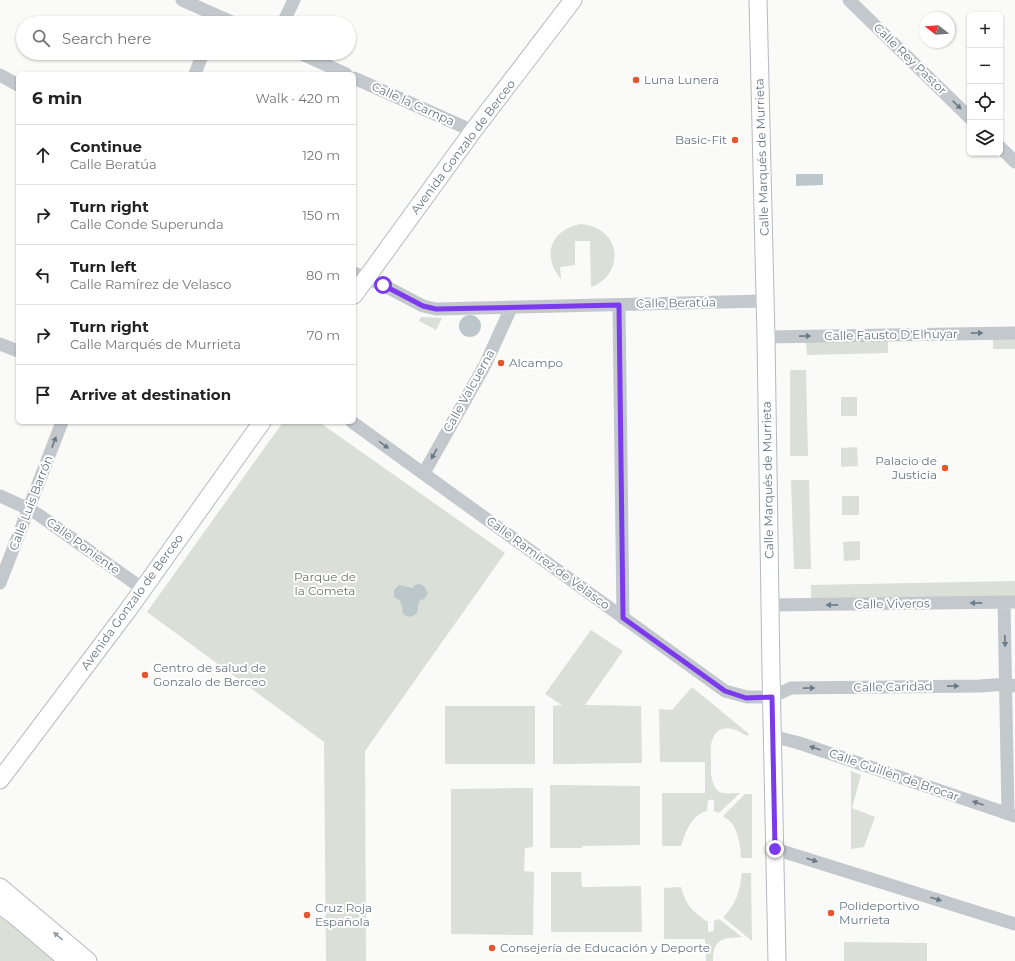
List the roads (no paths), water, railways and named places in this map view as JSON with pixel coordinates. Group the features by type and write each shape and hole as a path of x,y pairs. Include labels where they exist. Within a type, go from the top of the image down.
{"main road":[{"name":"Avenida Gonzalo de Berceo","path":"356,288 360,275 573,0"},
{"name":"Calle Marqués de Murrieta","path":"758,0 766,337 772,736 778,961"},
{"name":"Avenida Gonzalo de Berceo","path":"0,780 143,589 261,424"},
{"path":"0,887 88,961"},
{"path":"0,905 68,961"}],"street":[{"path":"182,0 211,16"},
{"path":"287,16 294,0"},
{"name":"Calle Rey Pastor","path":"849,0 967,115"},
{"path":"196,72 200,60"},
{"path":"315,60 342,72"},
{"path":"0,75 16,84"},
{"name":"Calle la Campa","path":"356,79 473,131"},
{"path":"1003,150 1015,162"},
{"name":"Calle Beratúa","path":"360,275 423,306 436,309 765,301"},
{"path":"619,305 623,618"},
{"name":"Calle Valcuerna","path":"424,473 485,365 511,308"},
{"name":"Calle Fausto D'Elhuyar","path":"766,337 1015,333"},
{"path":"0,344 16,350"},
{"name":"Calle Luis Barrón","path":"0,583 61,424"},
{"name":"Calle Ramírez de Velasco","path":"355,424 725,691 746,698 772,697"},
{"name":"Calle Poniente","path":"0,496 29,509 143,589"},
{"path":"1010,602 1004,624 1011,685 1012,815"},
{"name":"Calle Viveros","path":"770,605 1010,602"},
{"name":"Calle Caridad","path":"772,697 791,688 1011,685"},
{"name":"Calle Guillén de Brocar","path":"772,736 799,743 1012,815"},
{"path":"775,849 1015,924"}],"place":[{"name":"Luna Lunera","path":"636,80"},
{"name":"Basic-Fit","path":"735,140"},
{"name":"Alcampo","path":"501,363"},
{"name":"Palacio de Justicia","path":"945,468"},
{"name":"Centro de salud de Gonzalo de Berceo","path":"145,675"},
{"name":"Polideportivo Murrieta","path":"831,913"},
{"name":"Cruz Roja Española","path":"307,915"},
{"name":"Consejería de Educación y Deporte","path":"492,948"}],"park label":[{"name":"Parque de la Cometa","path":"325,584"}]}
